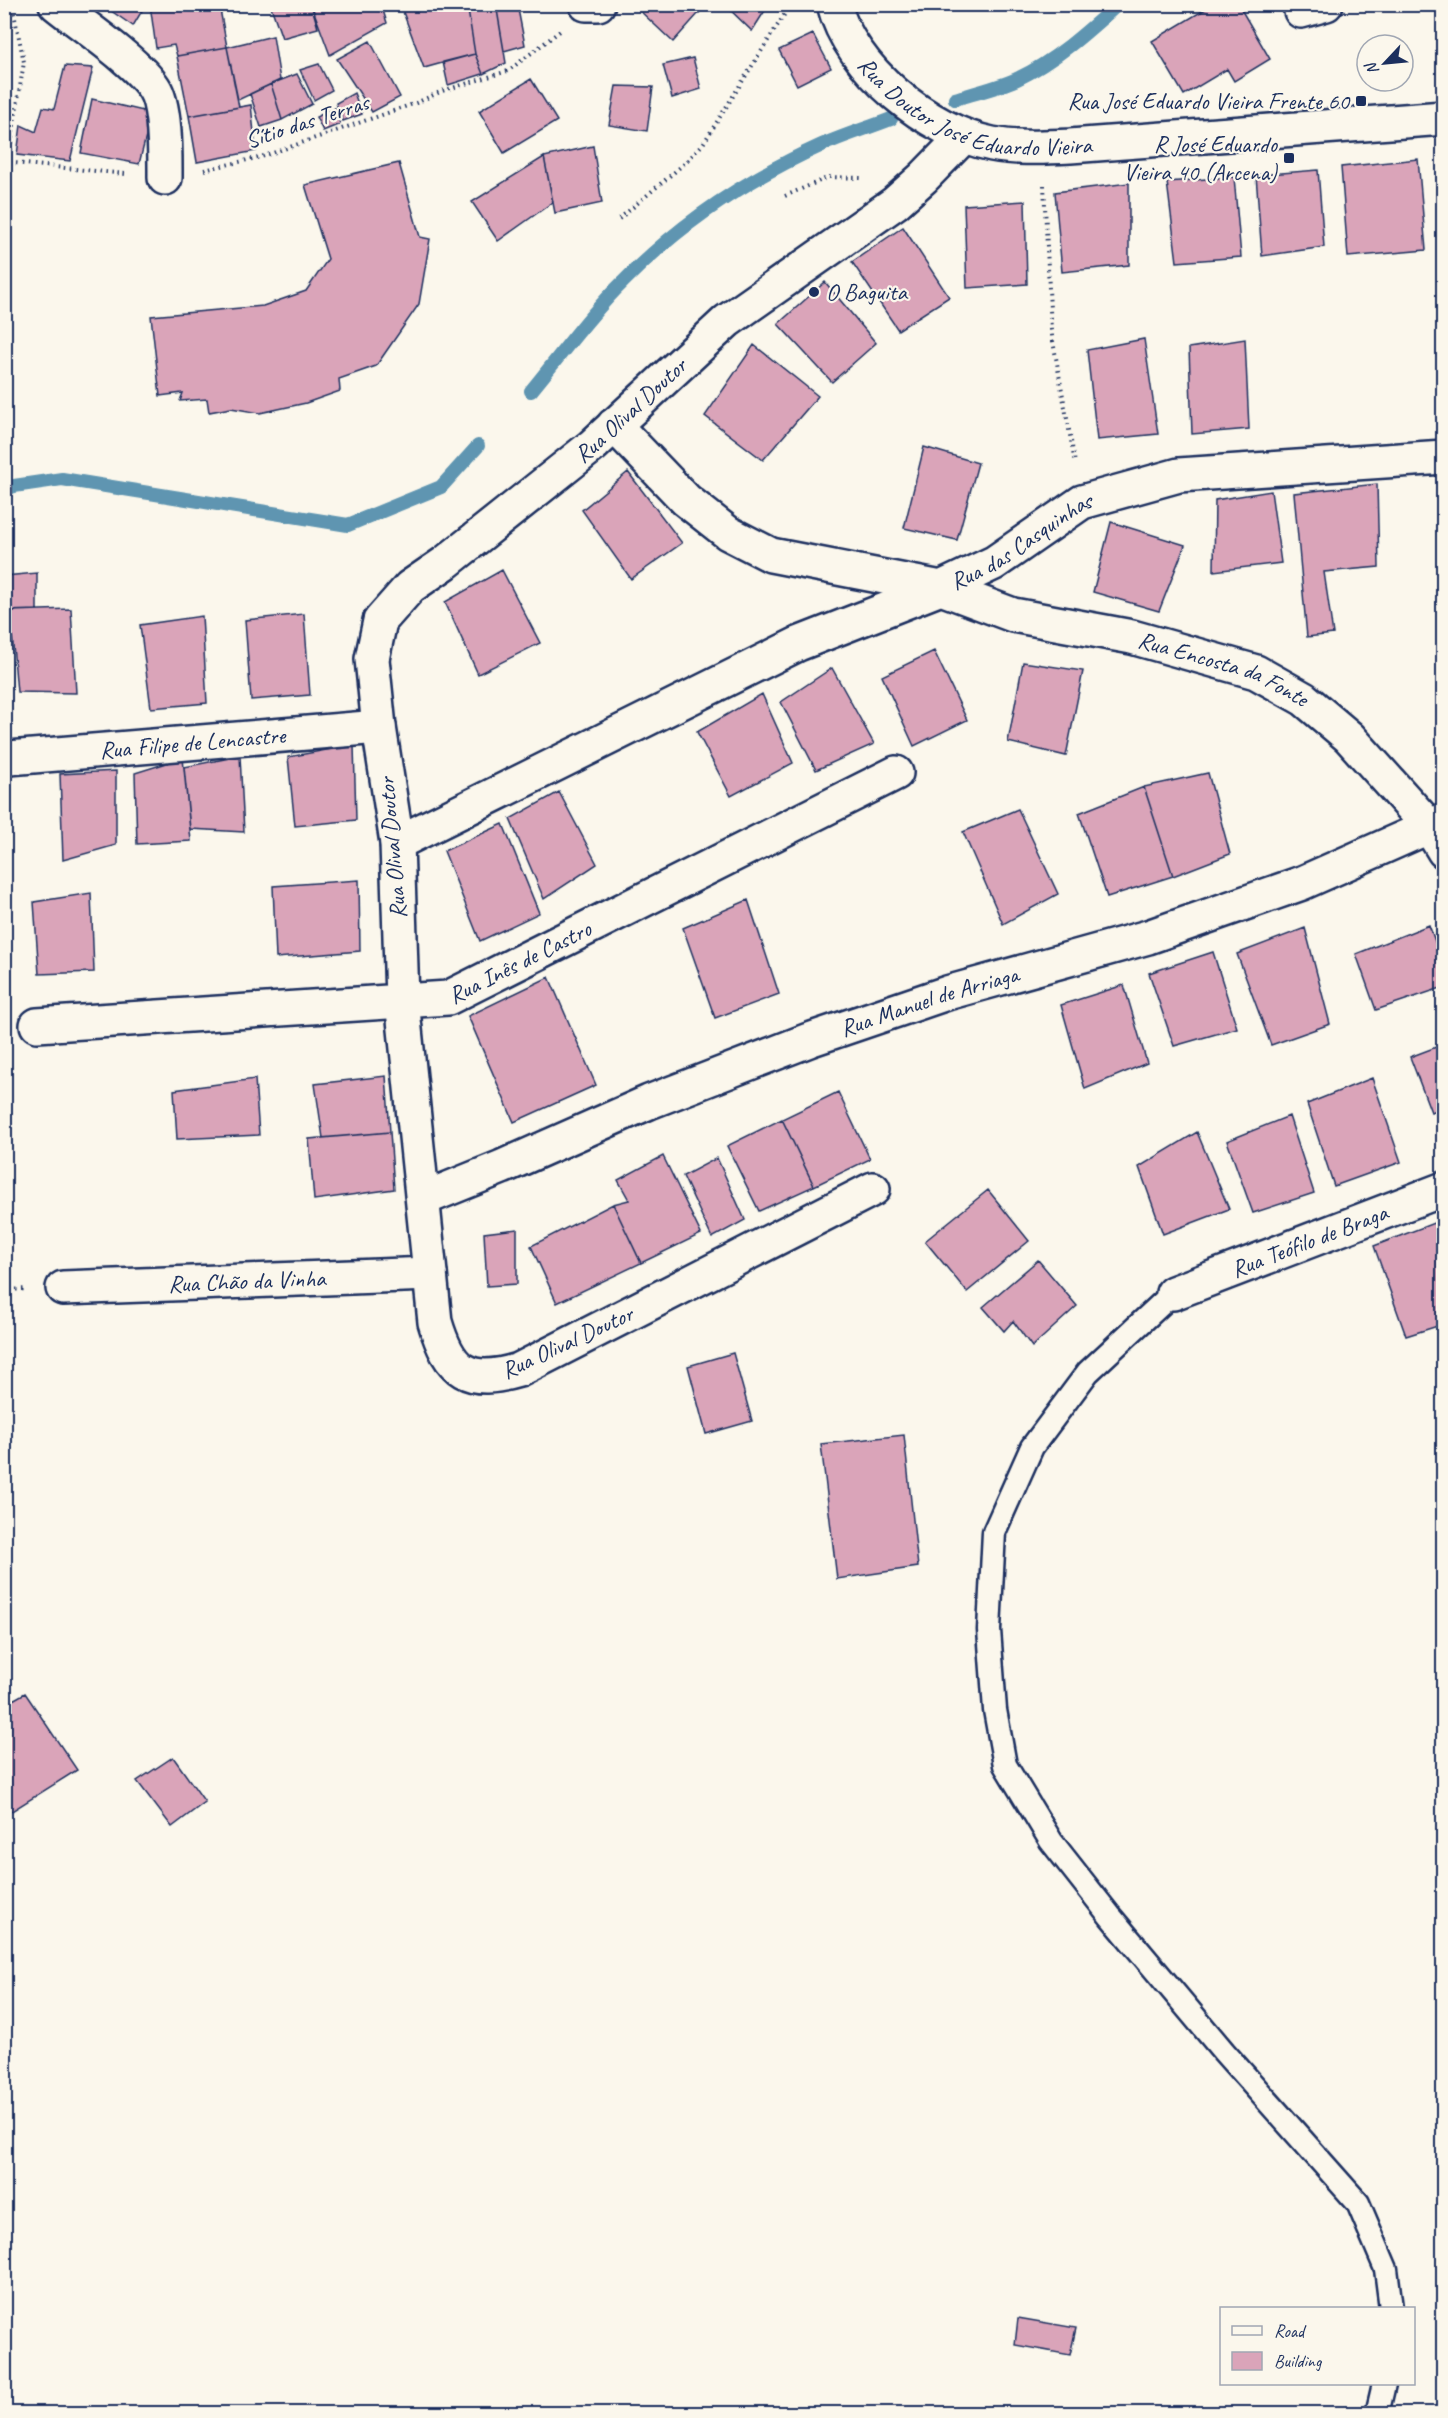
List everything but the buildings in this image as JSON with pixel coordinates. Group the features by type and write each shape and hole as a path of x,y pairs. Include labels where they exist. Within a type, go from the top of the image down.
{"street":[{"path":"56,4 136,67 155,89 164,127 165,178"},
{"name":"Rua Doutor José Eduardo Vieira","path":"834,4 850,43 869,69 894,93 928,117 964,136 991,144 1042,147 1443,118"},
{"name":"Rua Olival Doutor","path":"873,1189 519,1370 493,1377 469,1375 448,1357 435,1322 402,1000 397,843 379,727 372,659 380,621 410,587 445,563 577,458 727,321 924,178 964,136"},
{"name":"Rua das Casquinhas","path":"614,425 686,500 728,533 771,555 940,588 994,563 1082,502 1179,475 1443,457"},
{"path":"397,843 798,644 940,588"},
{"name":"Rua Encosta da Fonte","path":"940,588 1013,615 1132,637 1256,672 1304,699 1349,737 1438,832"},
{"name":"Rua Filipe de Lencastre","path":"9,759 379,727"},
{"name":"Rua Inês de Castro","path":"37,1025 448,998 896,773"},
{"name":"Rua Manuel de Arriaga","path":"423,1199 649,1102 809,1040 947,993 1148,937 1438,832"},
{"name":"Rua Teófilo de Braga","path":"1173,1293 1443,1189"},
{"name":"Rua Chão da Vinha","path":"63,1288 430,1274"}],"lane":[{"path":"1173,1293 1088,1372 1032,1447 994,1532 989,1630 995,1710 1005,1765 1051,1841 1110,1916 1224,2052 1358,2204 1386,2269 1391,2307"},
{"path":"1377,2414 1384,2385"}],"path":[{"path":"6,162 24,62 12,4"},
{"path":"619,219 685,163 703,144 791,4"},
{"name":"Sítio das Terras","path":"6,162 165,178 261,157 416,104 442,91 508,71 593,5"},
{"path":"1042,147 1052,330 1082,502"},
{"path":"785,196 829,177 864,178"}],"waterway":[{"path":"955,99 1002,85 1031,72 1070,45 1118,4"},
{"path":"531,391 611,294 667,241 691,222 716,204 795,158 831,141 891,119"},
{"path":"4,490 14,486 62,479 348,525 441,487 478,446"}],"place":[{"name":"Rua José Eduardo Vieira Frente 60","path":"1361,101"},
{"name":"R José Eduardo Vieira 40 (Arcena)","path":"1289,158"},
{"name":"O Baguita","path":"814,292"}]}
